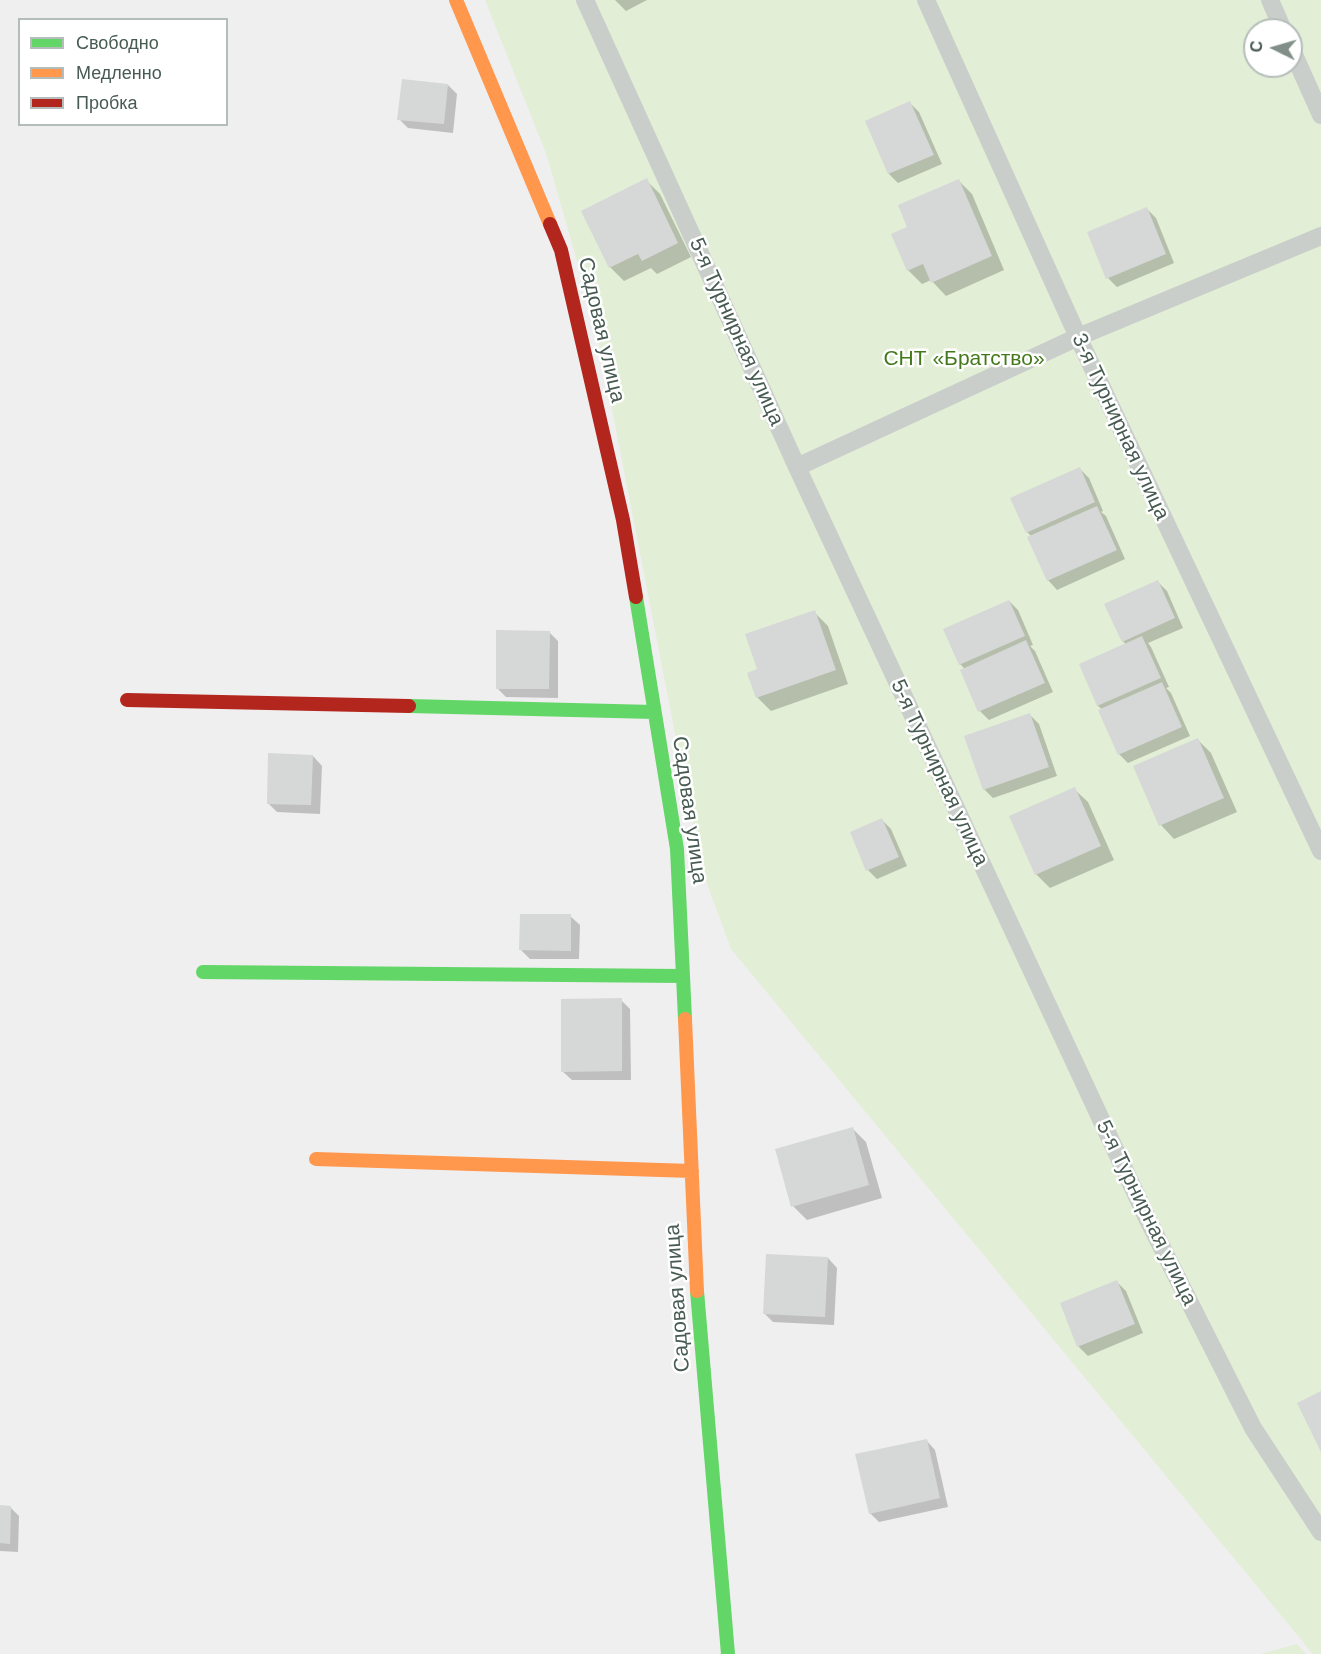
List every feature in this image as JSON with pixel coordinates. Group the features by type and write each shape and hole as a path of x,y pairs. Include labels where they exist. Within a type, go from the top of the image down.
{"street":[{"name":"Садовая улица","path":"456,0 561,250 623,520 677,849 698,1307 728,1654"},
{"path":"128,700 654,712"},
{"path":"203,972 683,976"},
{"path":"316,1159 692,1171"}],"lane":[{"name":"5-я Турнирная улица","path":"585,0 796,467 1147,1218 1253,1428 1321,1532"},
{"name":"3-я Турнирная улица","path":"926,0 1078,337 1321,851"},
{"path":"1270,0 1278,18"},
{"path":"1303,75 1321,115"},
{"path":"796,467 1078,337 1321,236"}],"green space":[{"name":"СНТ «Братство»","path":"485,0 1321,0 1321,1654 1313,1654 731,949 701,867 596,327 547,156"},
{"path":"1297,1644 1306,1654 1260,1654"}],"building":[{"path":"402,79 448,84 444,124 397,120"},
{"path":"910,101 934,155 888,174 865,121"},
{"path":"647,178 678,243 642,261 638,254 609,268 581,211"},
{"path":"959,179 992,256 931,283 923,264 907,271 891,234 907,227 898,205"},
{"path":"1147,207 1166,254 1106,279 1087,232"},
{"path":"1080,467 1095,502 1026,533 1010,498"},
{"path":"1097,506 1117,550 1047,581 1027,537"},
{"path":"1158,580 1175,618 1122,642 1104,604"},
{"path":"1009,600 1025,636 959,665 943,629"},
{"path":"815,610 836,670 756,698 747,673 757,669 745,634"},
{"path":"496,630 550,631 549,689 496,689"},
{"path":"1142,636 1161,678 1097,706 1079,664"},
{"path":"1026,640 1045,683 978,712 960,670"},
{"path":"1162,682 1182,727 1118,755 1098,710"},
{"path":"1030,713 1049,767 983,790 964,736"},
{"path":"1198,738 1224,798 1159,826 1133,766"},
{"path":"268,753 313,755 311,805 267,804"},
{"path":"1075,787 1101,846 1035,875 1009,816"},
{"path":"882,818 899,857 866,871 850,832"},
{"path":"520,914 571,914 571,951 519,950"},
{"path":"622,998 622,1071 561,1072 561,999"},
{"path":"853,1127 869,1185 791,1207 775,1149"},
{"path":"766,1254 828,1257 825,1317 763,1314"},
{"path":"1117,1280 1135,1324 1077,1347 1060,1303"},
{"path":"1321,1391 1321,1452 1297,1403"},
{"path":"927,1439 940,1498 869,1514 855,1454"},
{"path":"0,1505 11,1506 10,1544 0,1543"}],"traffic: fast":[{"path":"636,597 677,849 685,1019"},
{"path":"409,706 654,712"},
{"path":"203,972 683,976"},
{"path":"697,1291 728,1654"}],"traffic: slow":[{"path":"456,0 550,224"},
{"path":"685,1019 697,1291"},
{"path":"316,1159 692,1171"}],"traffic: jam":[{"path":"550,224 561,250 623,520 636,597"},
{"path":"127,700 409,706"}]}
